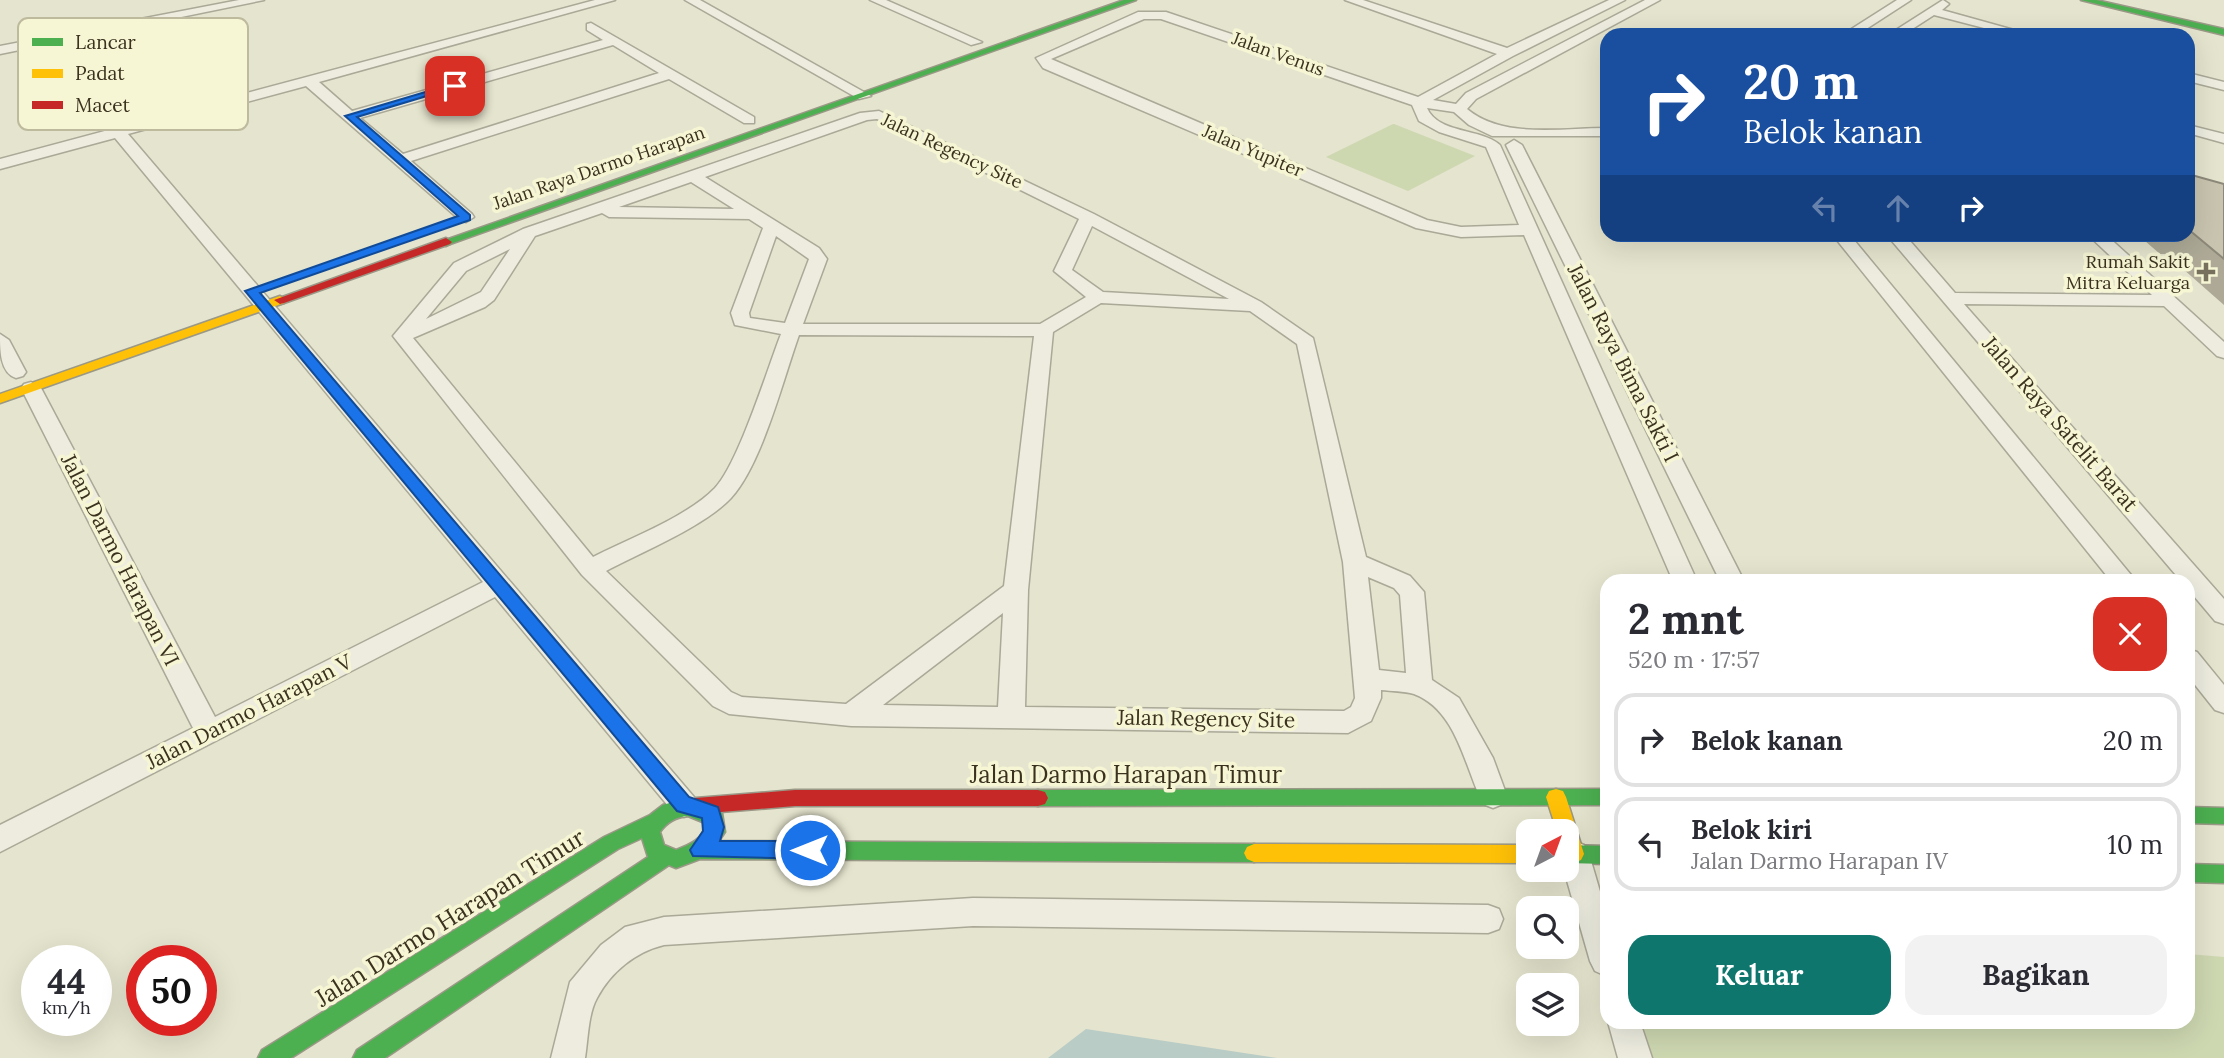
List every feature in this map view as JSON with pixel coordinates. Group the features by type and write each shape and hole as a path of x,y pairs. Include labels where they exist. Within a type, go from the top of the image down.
{"street":[{"path":"165,18 258,0"},
{"path":"248,98 609,0"},
{"path":"691,0 864,96"},
{"path":"880,0 976,42"},
{"name":"Jalan Raya Darmo Harapan","path":"415,235 1098,0"},
{"name":"Jalan Raya Darmo Harapan","path":"0,399 19,377 255,295 864,96 1132,0"},
{"path":"1351,0 1508,53"},
{"path":"1600,144 1502,140 1444,129 1424,118 1418,103 1508,53 1619,0"},
{"path":"1601,28 1654,0"},
{"path":"1859,28 1905,0"},
{"path":"1905,28 1949,0"},
{"path":"2085,0 2224,33"},
{"path":"2115,0 2224,25"},
{"path":"1580,3 1600,9"},
{"path":"1932,11 1999,28"},
{"name":"Jalan Venus","path":"1099,32 1142,15 1170,16 1418,103 1458,109"},
{"path":"591,27 749,120"},
{"path":"1600,28 1471,96 1458,109 1502,140 1600,132"},
{"name":"Jalan Yupiter","path":"1099,32 1046,54 1043,61 1422,224 1461,232 1530,230"},
{"path":"350,116 613,41"},
{"path":"0,50 18,47"},
{"path":"400,160 670,74"},
{"path":"2195,78 2224,86"},
{"path":"309,81 466,217"},
{"name":"Jalan Regency Site","path":"879,115 1088,217 1255,306 1306,342 1355,562 1368,698 1362,714 1348,722 851,715 760,710 738,706 722,699 590,569 401,336 460,267 529,233 694,176 865,116 879,115"},
{"path":"0,164 131,130"},
{"path":"2195,131 2224,139"},
{"path":"120,133 498,585 690,805 710,813 714,827 707,843 700,850 689,856 665,857 365,1058"},
{"name":"Jalan Raya Bima Sakti I","path":"1502,140 1530,230 1682,574"},
{"name":"Jalan Raya Bima Sakti I","path":"1502,140 1728,574"},
{"path":"590,569 704,509 723,492 741,465 818,258 813,252 749,214 694,176"},
{"name":"Jalan Regency Site","path":"593,212 749,214"},
{"path":"1088,217 1063,271 1098,297 1255,306"},
{"path":"771,228 740,313 741,321 749,326 791,330 1044,330 1098,297"},
{"path":"401,336 479,303 488,296 529,233"},
{"path":"1847,242 2118,574"},
{"name":"Jalan Raya Satelit Barat","path":"1901,242 2189,574"},
{"path":"2103,242 2224,352"},
{"path":"1952,298 2166,301"},
{"path":"1011,716 1016,590 1044,330"},
{"name":"Jalan Darmo Harapan VI","path":"0,340 209,732"},
{"path":"1355,562 1402,582 1412,592 1420,685"},
{"name":"Jalan Raya Satelit Barat","path":"2195,581 2224,615"},
{"name":"Jalan Darmo Harapan V","path":"0,839 498,585"},
{"path":"851,715 1016,590"},
{"path":"2195,668 2224,703"},
{"path":"1367,678 1420,685 1450,705 1479,758 1493,796"},
{"path":"1556,797 1561,819"},
{"name":"Jalan Darmo Harapan Timur","path":"690,805 795,798 1600,797"},
{"path":"665,857 655,851 651,842 651,831 657,821 669,811 690,805"},
{"path":"2195,815 2224,816"},
{"name":"Jalan Darmo Harapan Timur","path":"270,1058 611,843 657,821"},
{"path":"700,850 1516,854"},
{"path":"1579,854 1600,855"},
{"path":"2195,873 2224,874"},
{"path":"1579,881 1600,943"},
{"path":"568,1058 581,993 612,955 636,937 664,931 973,912 1488,919"},
{"path":"1627,1029 1635,1058"}],"green space":[{"path":"1393,124 1475,156 1408,191 1326,157"},
{"path":"2195,955 2224,957 2224,1058 1651,1058 1643,1029 2195,1029"}],"shaded area":[{"path":"1086,1029 1277,1058 1048,1058"}],"building":[{"path":"2195,176 2224,184 2224,259 2195,235"}],"traffic: fast":[{"path":"446,242 1132,0"},
{"path":"2085,0 2224,32"},
{"path":"1038,798 1600,797"},
{"path":"700,850 715,832 715,819 697,809 679,808 670,811 662,816 650,831 655,851 676,859 700,850 1254,853"},
{"path":"2195,815 2224,816"},
{"path":"270,1058 611,843 657,821"},
{"path":"1579,854 1600,855"},
{"path":"365,1058 665,857"},
{"path":"2195,873 2224,874"}],"traffic: slow":[{"path":"0,399 280,300"},
{"path":"1556,797 1563,819"},
{"path":"1254,853 1516,854"}],"traffic: jam":[{"path":"280,300 446,242"},
{"path":"696,806 795,798 1038,798"}],"place":[{"name":"Rumah Sakit Mitra Keluarga","path":"2206,272"}],"route":[{"path":"455,86 350,116 466,217 252,291 684,805 704,808 710,813 714,827 712,835 700,850 810,850"}]}
